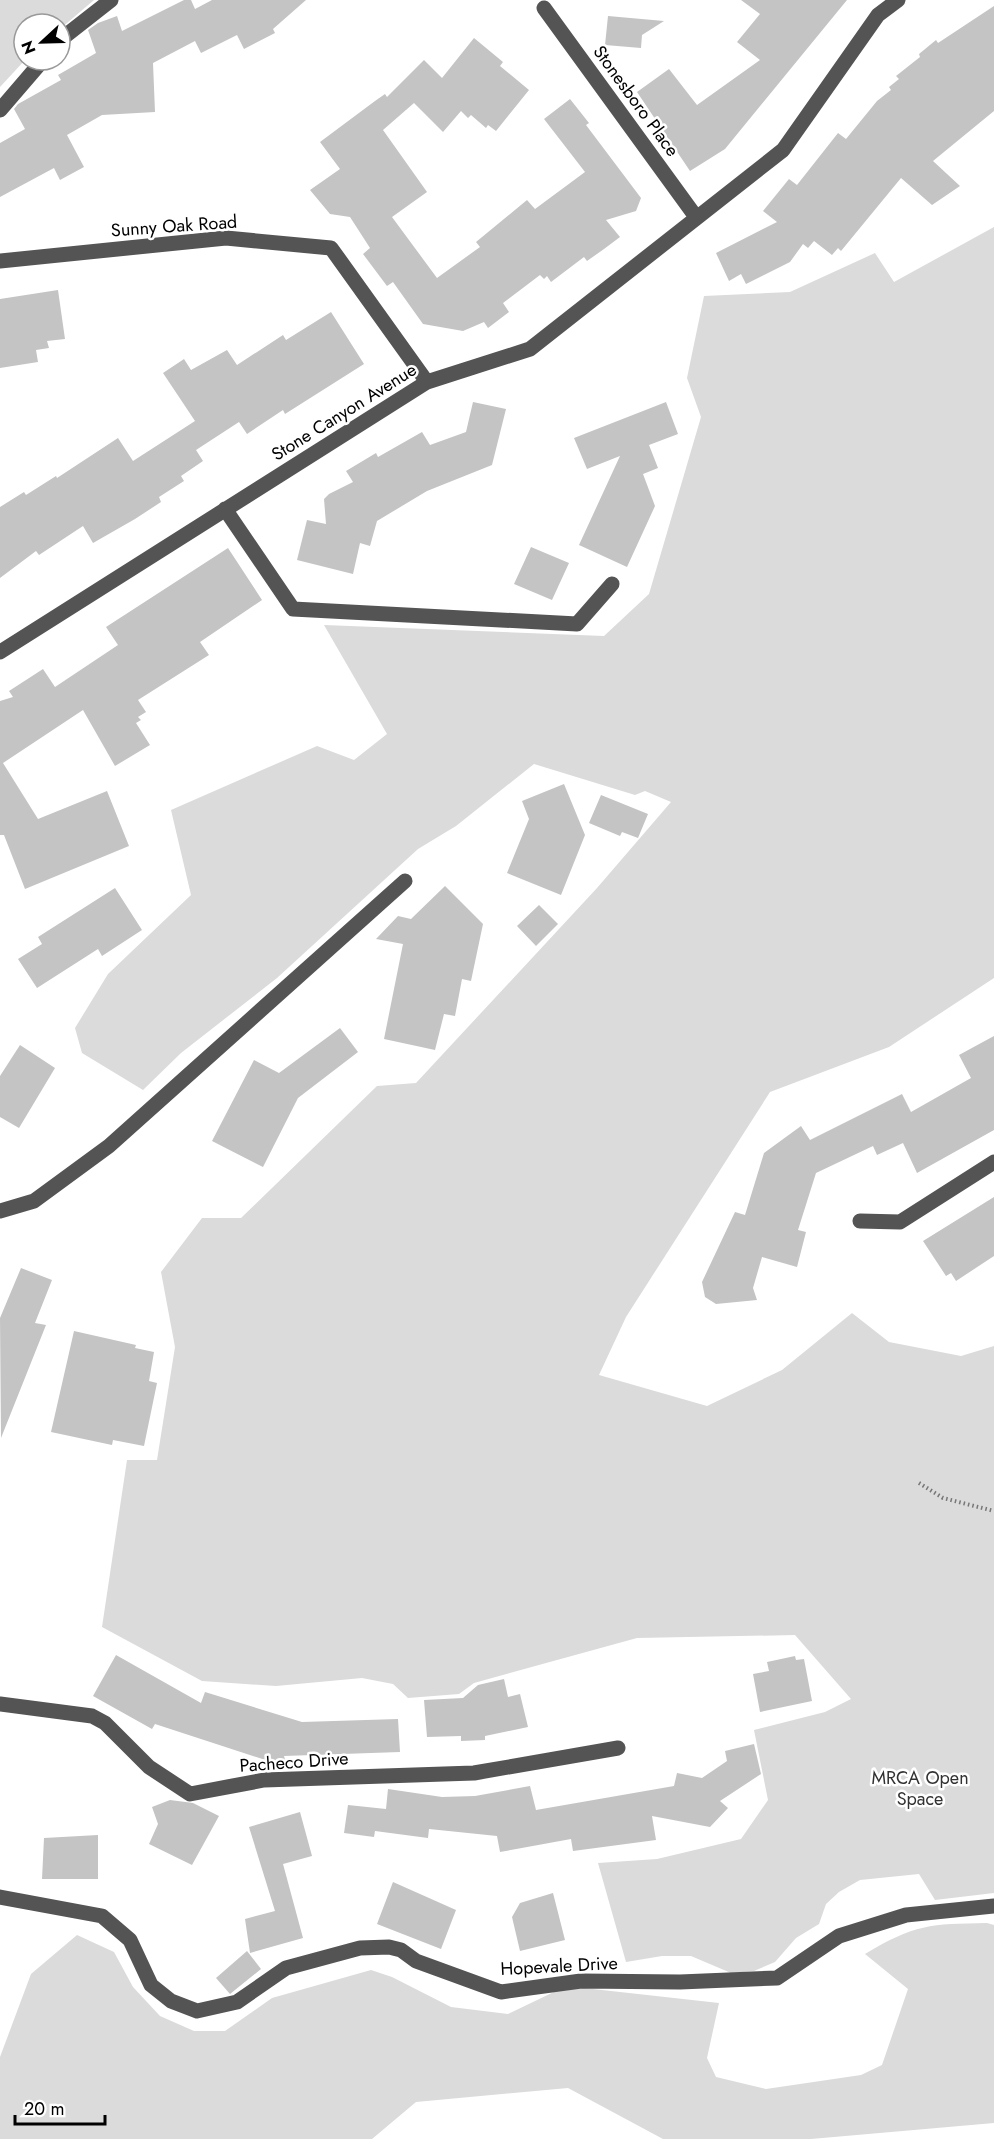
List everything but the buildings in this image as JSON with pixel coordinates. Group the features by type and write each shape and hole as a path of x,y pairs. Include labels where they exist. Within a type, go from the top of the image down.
{"street":[{"path":"72,31 111,0"},
{"name":"Stone Canyon Avenue","path":"0,652 427,382 530,349 783,150 878,15 898,0"},
{"name":"Stonesboro Place","path":"544,8 696,218"},
{"path":"0,110 33,72"},
{"name":"Sunny Oak Road","path":"0,261 226,238 330,248 427,382"},
{"path":"225,508 292,609 577,624 612,584"},
{"path":"0,1211 34,1201 109,1146 405,881"},
{"path":"860,1221 900,1222 994,1162"},
{"name":"Pacheco Drive","path":"0,1704 92,1716 105,1723 149,1767 190,1794 264,1780 474,1773 618,1748"},
{"name":"Hopevale Drive","path":"0,1897 102,1916 130,1940 151,1985 171,2001 197,2011 237,2002 286,1968 360,1948 389,1947 401,1950 416,1961 501,1992 581,1981 680,1982 777,1978 838,1936 906,1915 994,1906"}],"path":[{"path":"919,1483 950,1501 994,1511"}],"green space":[{"path":"0,0 94,0 72,19 72,12 12,12 12,72 14,72 0,87"},
{"name":"MRCA Open Space","path":"994,227 994,978 889,1047 770,1092 626,1317 599,1375 707,1406 782,1370 852,1313 889,1342 961,1356 994,1346 994,1893 935,1900 919,1874 860,1880 839,1892 826,1904 819,1924 796,1938 775,1962 754,1971 731,1973 691,1956 662,1956 626,1962 598,1863 657,1859 741,1839 768,1800 754,1730 825,1712 851,1699 795,1635 637,1638 474,1683 459,1694 408,1698 393,1684 362,1678 276,1686 202,1681 102,1627 127,1460 157,1460 175,1347 161,1272 202,1218 241,1218 377,1086 416,1083 597,888 671,802 645,791 635,795 534,764 456,826 418,849 277,978 181,1053 143,1090 82,1053 75,1028 108,974 191,895 171,810 317,746 354,760 387,734 324,625 604,636 649,594 701,417 687,378 704,296 790,292 875,253 894,282"},
{"path":"987,1923 994,1925 994,2123 811,2139 663,2139 568,2088 416,2102 372,2139 0,2139 0,2057 31,1974 77,1935 114,1952 133,1987 160,2016 194,2031 225,2031 272,1998 371,1970 392,1977 451,2007 508,2014 558,1990 584,1988 719,2003 707,2058 716,2077 766,2089 861,2075 882,2065 908,1989 865,1954 911,1931 937,1925"}]}
